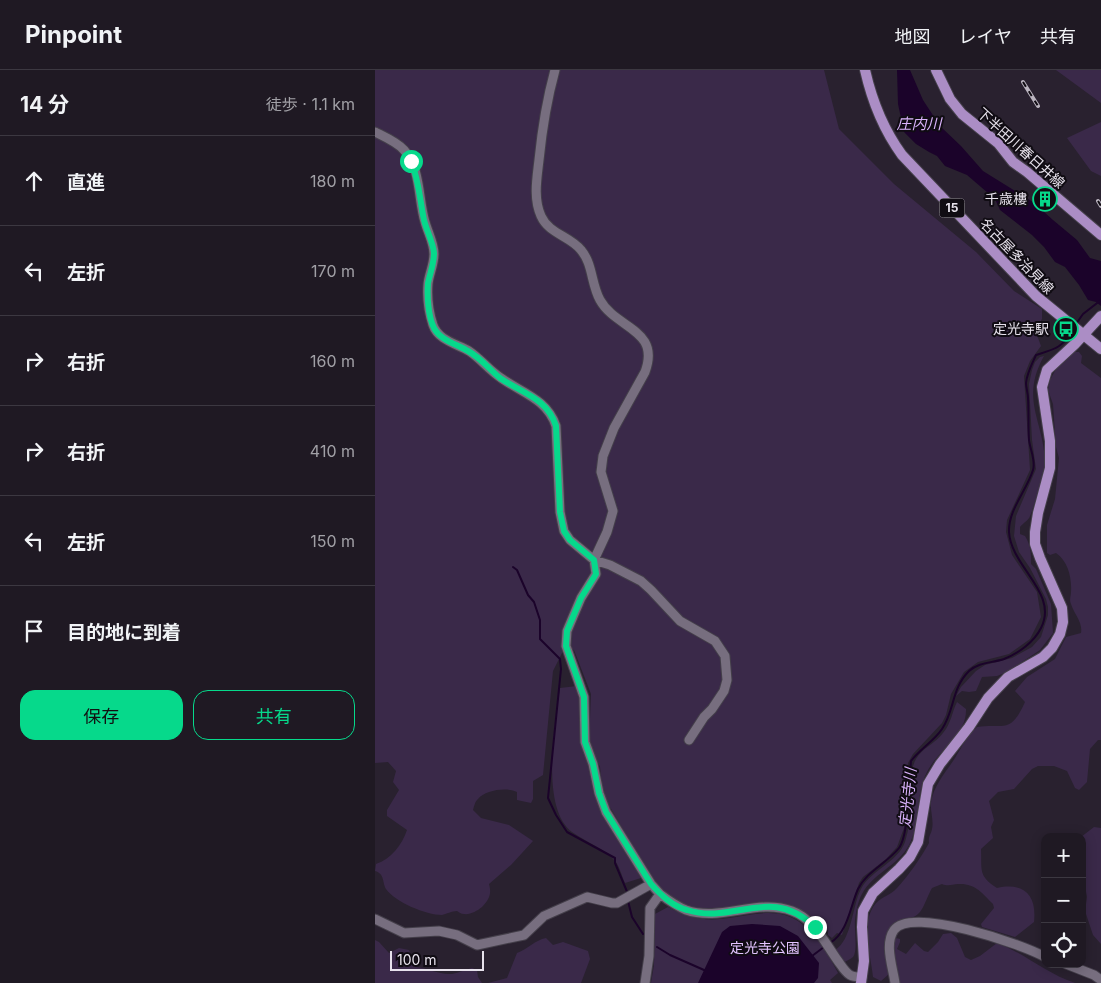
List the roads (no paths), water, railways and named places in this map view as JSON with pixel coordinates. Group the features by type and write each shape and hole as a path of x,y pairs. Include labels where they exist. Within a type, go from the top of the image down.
{"main road":[{"name":"名古屋多治見線","path":"865,70 873,104 886,131 902,155 1036,296 1101,349"},
{"name":"下半田川春日井線","path":"936,70 950,99 962,114 998,143 1013,162 1101,235"},
{"path":"861,980 864,961 863,911 873,893 910,857 921,833 924,799 928,784 940,764 962,738 991,693 1008,677 1043,656 1052,648 1060,634 1063,622 1063,608 1035,544 1038,513 1047,487 1050,468 1050,441 1042,387 1047,370 1080,330 1101,316"}],"street":[{"path":"555,70 539,146 536,188 541,217 557,234 569,240 581,250 588,260 595,289 604,307 643,337 649,352 649,363 614,428 603,456 601,472 613,511 607,532 594,560 596,574 581,598 567,631 566,646 584,697 585,742 593,764 599,793 606,812 651,884 660,894 678,906 697,912 722,913 765,907 793,911 805,918 850,975 861,980"},
{"path":"375,132 391,140 404,150 415,170 425,221 433,247 433,267 428,284 429,307 433,327 452,344 467,350 482,360 500,378 523,390 543,404 553,415 556,426 560,512 564,531 570,540 594,560 610,565 641,581 680,621 715,641 722,650 725,656 727,680 724,691 689,740"},
{"path":"375,919 404,933 439,931 457,935 474,944 482,944 524,935 544,916 587,897 612,903 651,884"},
{"path":"645,983 649,956 650,908 660,894"},
{"path":"895,983 890,952 891,939 894,930 901,924 912,922 928,923 968,930 1005,940 1041,955"},
{"path":"1076,968 1101,980"}],"water":[{"name":"庄内川","path":"897,70 910,70 923,100 940,126 983,171 1033,202 1077,240 1090,258 1101,261 1101,306 1096,302 1088,300 1065,267 1055,262 1032,235 1000,210 995,199 967,175 945,166 937,156 916,144 904,132 898,104"},
{"path":"752,924 780,926 798,936 819,963 818,978 814,983 698,983 722,932 730,926"}],"waterway":[{"name":"定光寺川","path":"1076,324 1083,314 1101,300"},
{"name":"定光寺川","path":"830,943 845,926 858,889 862,883 899,848 907,820 911,761 942,729 963,678 977,666 1015,654 1030,642 1041,628 1045,615 1044,603 1033,580 1017,557 1012,545 1009,524 1034,466 1029,435 1026,383 1029,372 1036,355 1057,347 1065,341 1073,330"},
{"path":"513,567 517,570 528,595 534,602 540,620 540,639 560,659 561,669 548,798 567,832 615,858 615,863 628,894"},
{"path":"628,901 632,917 643,934"},
{"path":"657,947 704,970"},
{"name":"定光寺川","path":"812,956 824,947"}],"railway":[{"path":"1023,82 1038,106"},
{"path":"1098,201 1101,206"}],"place":[{"name":"千歳樓","path":"1045,199"},
{"name":"定光寺駅","path":"1066,329"}],"park label":[{"name":"定光寺公園","path":"765,948"}]}
